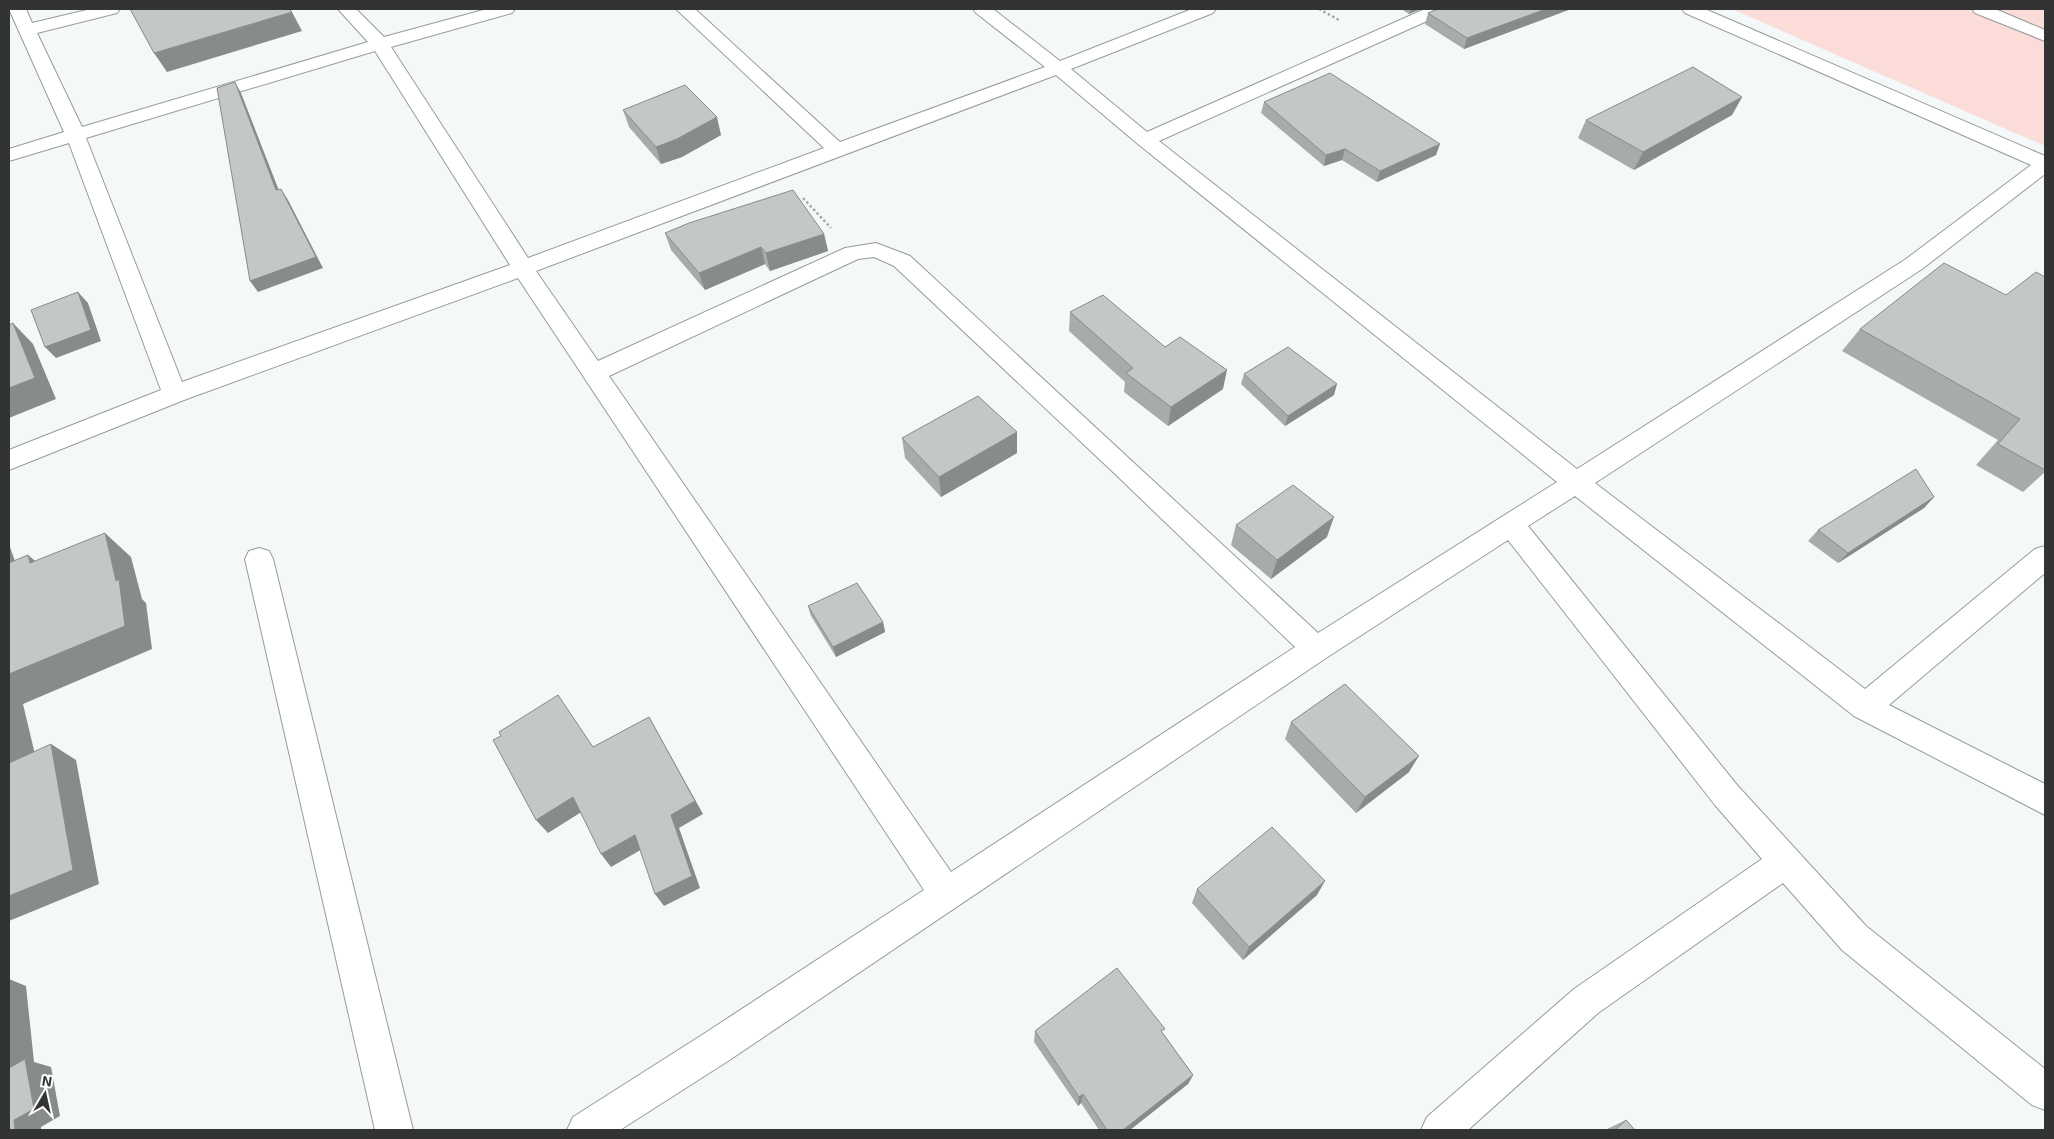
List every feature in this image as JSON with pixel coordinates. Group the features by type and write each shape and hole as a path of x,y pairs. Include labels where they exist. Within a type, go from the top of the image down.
{"street":[{"path":"17,9 75,134 175,394"},
{"path":"27,30 110,9"},
{"path":"347,9 380,44 523,268 946,893"},
{"path":"9,155 380,44 506,9"},
{"path":"686,9 836,150"},
{"path":"982,9 1576,483 1865,707 2045,800"},
{"path":"9,460 175,394 523,268 1058,68 1207,9"},
{"path":"1145,140 1439,9"},
{"path":"586,1130 715,1048 1316,649 1914,264 2045,164 1691,9"},
{"path":"1981,9 2045,36"},
{"path":"593,372 853,253 876,250 902,261 1121,464 1316,649"},
{"path":"1511,524 1726,795 1854,938 2045,1092"},
{"path":"1865,707 2045,557"},
{"path":"260,559 394,1130"},
{"path":"1440,1130 1586,1001 1785,863"}],"path":[{"path":"780,172 853,253"}],"shaded area":[{"path":"1732,9 2045,9 2045,146"}],"building":[{"path":"130,9 289,9 292,12 154,53"},
{"path":"1438,9 1546,9 1467,38 1428,13"},
{"path":"1693,67 1742,97 1643,152 1586,120"},
{"path":"1330,73 1440,144 1380,171 1345,149 1326,155 1264,102"},
{"path":"235,82 276,190 281,189 316,257 250,281 217,88"},
{"path":"685,85 717,117 677,139 656,147 623,110"},
{"path":"793,190 824,234 766,253 761,247 699,273 665,233 689,223"},
{"path":"1944,263 2006,295 2036,272 2045,277 2045,470 1998,444 2020,419 1860,329"},
{"path":"78,292 91,330 45,347 31,310"},
{"path":"1103,295 1165,347 1180,337 1227,370 1171,407 1126,373 1133,368 1070,312"},
{"path":"13,323 35,378 9,388 9,325"},
{"path":"1288,347 1337,384 1288,416 1244,374"},
{"path":"978,396 1017,432 939,477 902,438"},
{"path":"1916,469 1934,497 1848,553 1818,530"},
{"path":"1293,485 1334,517 1277,560 1236,525"},
{"path":"105,533 116,581 119,579 125,626 9,674 9,563 28,555 30,563"},
{"path":"857,583 883,622 833,647 808,606"},
{"path":"1345,684 1419,756 1365,797 1291,722"},
{"path":"558,695 593,747 649,717 695,801 671,815 692,876 655,894 635,835 601,854 573,797 536,820 493,740 501,736 499,732"},
{"path":"51,744 73,870 9,896 9,763"},
{"path":"1272,827 1325,881 1249,947 1197,889"},
{"path":"1117,968 1165,1029 1161,1031 1193,1075 1123,1130 1107,1130 1083,1094 1079,1097 1035,1031"},
{"path":"25,1059 34,1109 14,1120 15,1130 9,1130 9,1068"},
{"path":"1626,1120 1635,1130 1615,1130"}]}
